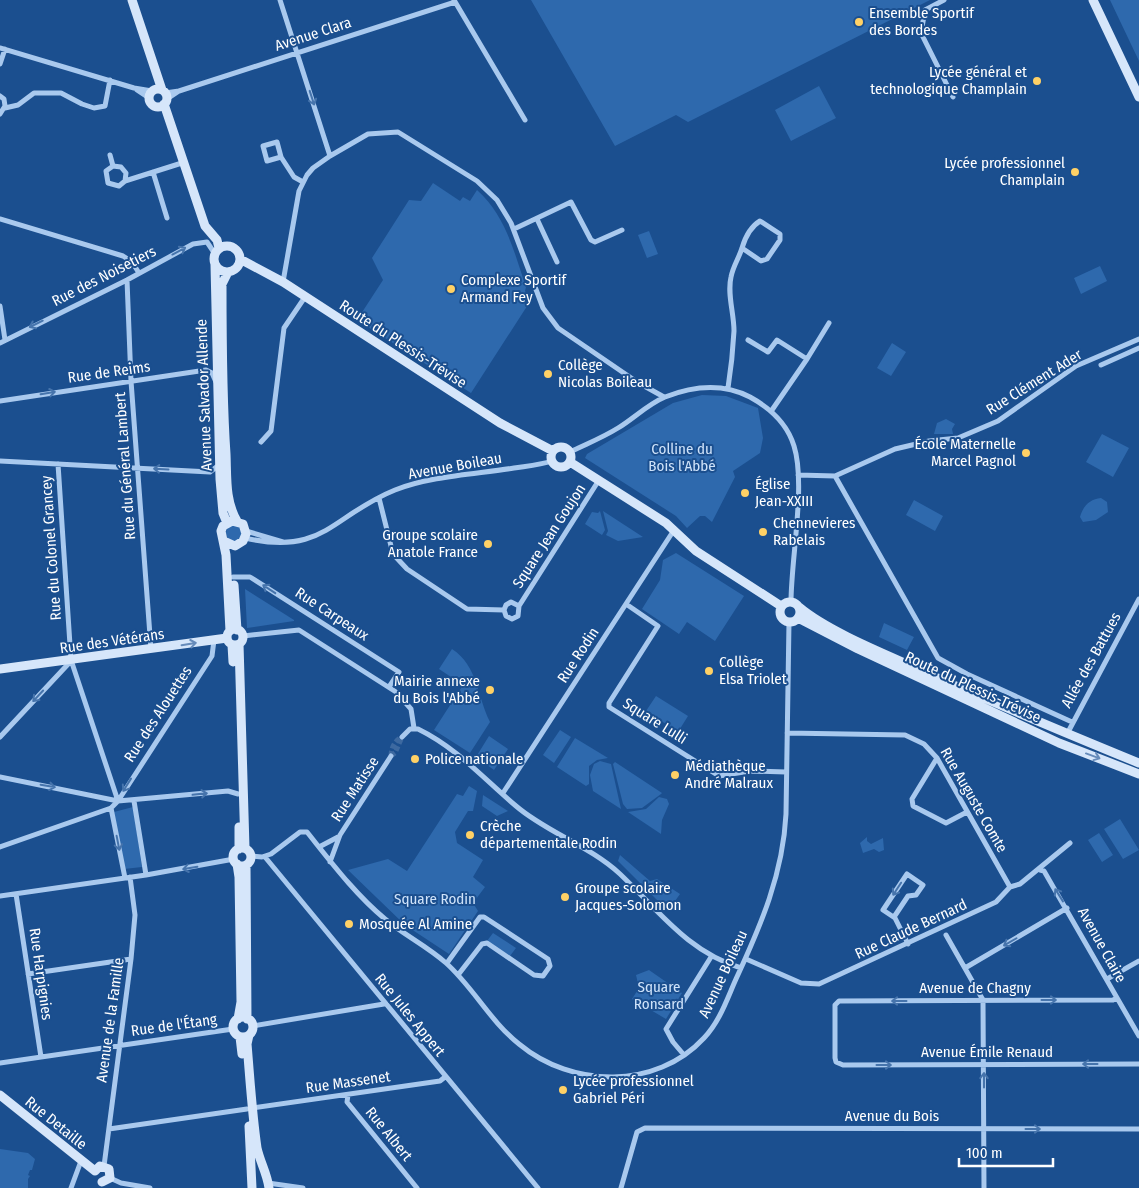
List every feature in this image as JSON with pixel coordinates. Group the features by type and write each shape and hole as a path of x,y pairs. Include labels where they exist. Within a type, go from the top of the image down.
{"main road":[{"path":"132,0 155,74 158,96 172,123 207,231 217,240 215,265 220,271 228,272 235,270 240,260 238,252 204,219"},
{"path":"1093,0 1139,98"},
{"path":"217,251 232,248"},
{"name":"Route du Plessis-Trévise","path":"240,260 283,282 500,423 553,451"},
{"name":"Avenue Salvador Allende","path":"215,265 219,464 223,513 232,522"},
{"path":"228,272 222,284 224,427 228,497 232,522"},
{"path":"562,447 570,452 570,462 561,467 552,461 553,451 562,447"},
{"path":"570,462 674,530 696,551 781,606 795,604 798,618 789,622 783,620 780,615 781,606"},
{"path":"232,522 243,524 246,534 235,546 232,556 242,848"},
{"path":"232,522 222,531 235,637 238,794 242,848 252,856 250,862 239,863"},
{"path":"224,541 235,546"},
{"name":"Route du Plessis-Trévise","path":"795,604 859,642 1067,734 1139,763"},
{"name":"Route du Plessis-Trévise","path":"798,618 1064,745 1139,774"},
{"name":"Rue des Vétérans","path":"0,669 151,650 235,637"},
{"path":"242,848 235,852 239,863 241,1010 247,1044 250,1108 256,1163 252,1188"},
{"path":"233,1029 234,1023 245,1027"},
{"name":"Rue Detaille","path":"0,1095 95,1171"},
{"path":"256,1163 265,1167 268,1186"},
{"path":"104,1166 111,1172 104,1183 96,1178 95,1171 104,1166"}],"street":[{"path":"280,0 330,156"},
{"path":"944,0 925,10 921,33 953,97"},
{"path":"455,1 525,120"},
{"name":"Avenue Clara","path":"158,96 179,91 455,1"},
{"path":"0,64 2,48 158,96"},
{"path":"109,112 105,106 110,80"},
{"path":"0,114 5,108 18,105 34,93 61,93 94,108 105,106"},
{"path":"0,96 5,102 5,108"},
{"path":"283,282 303,182 313,168 368,134 398,132 477,181 497,200 514,230 543,308 558,328 637,382 664,397"},
{"path":"110,155 113,166"},
{"path":"281,157 294,177 303,182"},
{"path":"113,166 105,175 108,183 115,187 125,181 185,162"},
{"path":"113,166 124,169 125,181"},
{"path":"152,172 167,218"},
{"path":"514,230 571,202 591,240 595,242 622,230"},
{"path":"0,219 123,256 132,262 140,273"},
{"path":"537,219 557,262"},
{"path":"728,388 734,331 730,279 746,236 755,224 760,221 780,234 780,240 767,259 761,261 742,248"},
{"name":"Rue des Noisetiers","path":"3,341 201,242 207,242 217,251"},
{"name":"Rue du Général Lambert","path":"127,280 131,381 151,650"},
{"path":"261,442 271,430 284,328 305,297"},
{"path":"0,306 3,341"},
{"path":"772,410 829,323"},
{"name":"Rue Clément Ader","path":"798,475 836,476 887,451 922,443 958,438 1009,414 1076,366 1139,339"},
{"path":"748,340 768,352 777,340 807,359"},
{"path":"1101,365 1139,348"},
{"name":"Rue de Reims","path":"0,401 206,370 212,373 216,382"},
{"path":"570,452 618,428 664,397 698,388 728,388 744,394 772,410 792,439 797,458 795,604"},
{"path":"0,461 210,472 219,464"},
{"name":"Avenue Boileau","path":"246,534 274,544 311,539 378,498 396,490 418,484 552,461"},
{"name":"Rue du Colonel Grancey","path":"58,464 71,660 118,801"},
{"path":"836,476 888,572 938,658 967,674 1072,722"},
{"name":"Square Jean Goujon","path":"518,606 511,602 506,605 504,610 506,616 512,619 518,616 518,606 600,480"},
{"name":"Square Jean Goujon","path":"378,498 394,554 407,569 467,609 504,610"},
{"name":"Rue Rodin","path":"503,793 674,530"},
{"name":"Rue Carpeaux","path":"233,577 250,577 399,672 389,687"},
{"name":"Allée des Battues","path":"1067,734 1139,599"},
{"name":"Square Lulli","path":"626,604 658,624 658,626 608,703 610,707 720,776 750,771 786,772"},
{"name":"Avenue Boileau","path":"265,857 304,831 308,832 330,862 384,919 447,963 498,1025 536,1056 554,1066 598,1077 622,1078 660,1069 684,1055 704,1038 717,1021 746,959 771,897 785,836 789,622"},
{"name":"Rue Carpeaux","path":"235,637 297,629 389,687 411,709 414,728"},
{"name":"Rue des Alouettes","path":"111,808 118,801 212,656 214,640"},
{"path":"0,736 71,660"},
{"path":"402,737 408,730 414,728 468,761 516,807 597,857 620,874 671,927 712,957 741,968"},
{"name":"Rue Auguste Comte","path":"787,732 904,735 924,744 937,758 1010,887"},
{"path":"1067,734 1071,741 1064,745 1062,737 1067,734"},
{"name":"Rue Matisse","path":"340,835 391,756"},
{"path":"937,758 912,799 913,806 946,823 967,812"},
{"path":"0,777 118,801 228,790 238,794"},
{"path":"134,800 146,875"},
{"path":"0,847 111,808"},
{"name":"Avenue de la Famille","path":"104,1166 135,915 111,808"},
{"path":"319,847 329,844 340,835"},
{"path":"330,862 340,835"},
{"name":"Rue Claude Bernard","path":"746,959 801,983 813,985 908,944 996,902 1010,887 1020,884 1040,870 1042,865 1070,843"},
{"path":"252,856 265,857"},
{"name":"Rue Jules Appert","path":"265,857 384,1004 538,1188"},
{"path":"0,896 239,863"},
{"name":"Avenue Claire","path":"1040,870 1044,871 1067,908 1139,1036"},
{"path":"894,917 908,896 916,895 924,885 907,874 884,910 894,917 908,944"},
{"name":"Rue Harpignies","path":"16,894 41,1057"},
{"path":"965,968 1067,908"},
{"path":"447,963 480,917 484,917 548,959 550,966 543,976 534,976 487,943 482,944 458,975"},
{"path":"946,936 983,1000 984,1188"},
{"path":"684,1055 666,1029 712,957"},
{"path":"28,974 131,959"},
{"path":"1107,980 1139,961"},
{"name":"Avenue de Chagny","path":"836,1062 835,1005 839,1001 1113,1000 1117,998"},
{"path":"245,1027 384,1004"},
{"name":"Rue de l'Étang","path":"0,1063 233,1029"},
{"name":"Avenue Émile Renaud","path":"836,1062 843,1065 1139,1064"},
{"name":"Rue Massenet","path":"109,1129 440,1081 445,1077"},
{"name":"Rue Albert","path":"348,1095 347,1102 417,1188"},
{"name":"Avenue du Bois","path":"621,1188 637,1132 644,1128 1139,1128"},
{"path":"72,1188 81,1161"},
{"path":"104,1183 121,1183 150,1188"},
{"path":"268,1186 303,1188"}],"green space":[{"path":"531,0 930,0 688,122 676,115 615,146"},
{"path":"1110,0 1139,0 1139,61"},
{"path":"819,86 836,118 791,141 775,110"},
{"name":"Complexe Sportif Armand Fey","path":"433,183 460,201 463,197 470,201 477,190 487,200 508,235 526,287 525,291 531,300 471,393 357,320 383,280 372,258 409,200 421,201"},
{"path":"649,231 658,254 647,258 638,235"},
{"path":"1100,266 1107,281 1081,294 1074,278"},
{"path":"892,343 906,352 891,376 877,368"},
{"name":"Colline du Bois l'Abbé","path":"702,395 726,396 758,408 763,438 760,453 733,471 735,477 712,522 705,516 700,516 687,528 676,516 585,458 587,454 673,403"},
{"path":"946,419 955,424 952,429 953,434 934,434 937,423"},
{"path":"1102,434 1129,448 1113,477 1086,462"},
{"path":"1101,498 1107,502 1108,512 1096,520 1083,522 1080,517 1085,506"},
{"path":"914,500 943,516 935,531 906,515"},
{"path":"600,511 605,530 602,535 585,524 592,512 598,513"},
{"path":"603,511 643,537 618,541 606,535 608,531"},
{"path":"234,525 242,533 234,541 226,533"},
{"path":"676,553 744,596 715,641 687,622 679,634 642,609 660,580 663,560"},
{"path":"245,589 294,620 294,621 247,628"},
{"path":"884,623 914,637 907,650 879,637"},
{"path":"452,649 461,656 472,673 490,722 470,753 434,730 463,685 439,669"},
{"path":"656,696 688,716 678,732 646,711"},
{"path":"560,730 571,737 554,763 543,755"},
{"path":"489,736 508,749 494,770 476,757"},
{"path":"575,738 608,758 597,760 589,766 589,784 586,786 557,767"},
{"path":"600,761 611,764 621,809 593,791 590,775 594,764"},
{"path":"615,762 662,793 642,808 627,809 623,804 613,764"},
{"name":"Square Rodin","path":"469,786 477,791 473,811 468,811 455,832 457,843 483,860 473,877 485,887 473,903 478,911 449,954 405,925 348,870 388,859 407,871 457,794 463,796"},
{"path":"483,795 508,811 497,816 482,806"},
{"path":"659,797 667,799 669,804 662,820 661,834 628,812 646,809"},
{"path":"133,807 142,867 124,869 114,812"},
{"path":"1120,819 1139,850 1123,859 1104,829"},
{"path":"1099,833 1113,855 1102,862 1088,840"},
{"path":"867,837 867,841 871,844 883,838 884,850 879,852 874,849 863,853 860,843"},
{"path":"620,855 650,881 657,879 680,894 668,911 618,861"},
{"path":"493,933 516,948 510,956 487,941"},
{"name":"Square Ronsard","path":"649,970 682,993 666,1019 632,999 639,988 636,975"},
{"path":"0,1149 28,1153 35,1159 32,1170 30,1170 28,1175 30,1176 28,1188 0,1188"}],"tunnel":[{"path":"391,756 394,745 402,737"},
{"path":"391,756 395,753 402,737"}],"place":[{"name":"Ensemble Sportif des Bordes","path":"859,22"},
{"name":"Lycée général et technologique Champlain","path":"1037,81"},
{"name":"Lycée professionnel Champlain","path":"1075,172"},
{"name":"Complexe Sportif Armand Fey","path":"451,289"},
{"name":"Collège Nicolas Boileau","path":"548,374"},
{"name":"École Maternelle Marcel Pagnol","path":"1026,453"},
{"name":"Église Jean-XXIII","path":"745,493"},
{"name":"Chennevieres Rabelais","path":"763,532"},
{"name":"Groupe scolaire Anatole France","path":"488,544"},
{"name":"Collège Elsa Triolet","path":"709,671"},
{"name":"Mairie annexe du Bois l'Abbé","path":"490,690"},
{"name":"Police nationale","path":"415,759"},
{"name":"Médiathèque André Malraux","path":"675,775"},
{"name":"Crèche départementale Rodin","path":"470,835"},
{"name":"Groupe scolaire Jacques-Solomon","path":"565,897"},
{"name":"Mosquée Al Amine","path":"349,924"},
{"name":"Lycée professionnel Gabriel Péri","path":"563,1090"}]}
